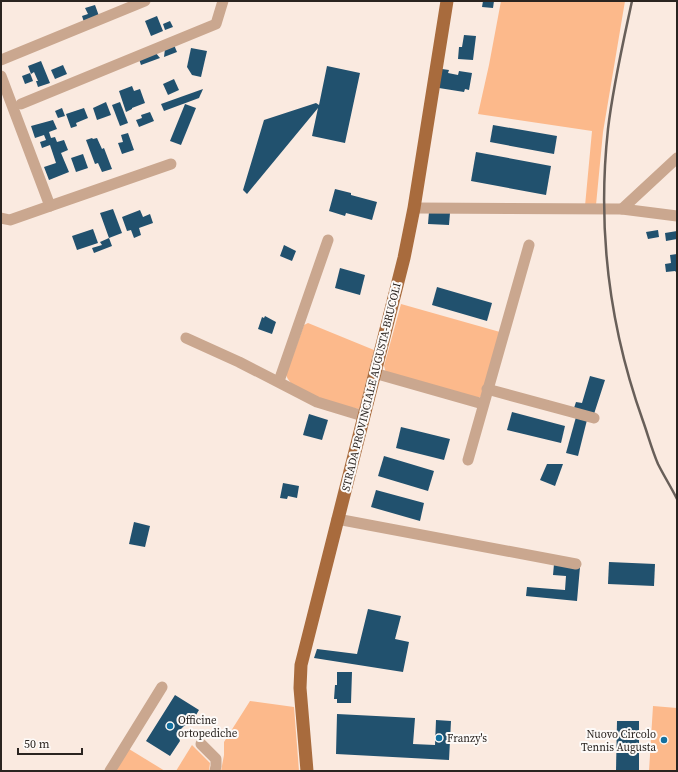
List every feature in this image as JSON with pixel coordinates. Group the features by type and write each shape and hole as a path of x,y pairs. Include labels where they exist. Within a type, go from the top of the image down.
{"main road":[{"name":"STRADA PROVINCIALE AUGUSTA-BRUCOLI","path":"306,771 300,688 301,665 404,258 414,208 447,1"}],"street":[{"path":"1,60 132,3 145,1"},
{"path":"20,104 216,24 223,1"},
{"path":"1,76 50,206"},
{"path":"622,210 677,158"},
{"path":"1,218 10,220 171,164"},
{"path":"414,208 622,210 677,216"},
{"path":"279,381 328,240"},
{"path":"468,460 529,245"},
{"path":"186,338 279,381 317,402 363,416"},
{"path":"374,373 483,404"},
{"path":"487,389 594,418"},
{"path":"337,519 576,564"},
{"path":"110,771 162,687"},
{"path":"201,744 216,759 215,771"}],"shaded area":[{"path":"501,1 625,1 603,132 596,205 585,206 592,131 478,114"},
{"path":"401,304 500,332 483,395 477,399 386,373 384,366"},
{"path":"308,323 374,350 359,409 329,402 307,394 290,382 286,375 304,325"},
{"path":"250,701 294,707 299,771 221,771 224,755 224,742"},
{"name":"Nuovo Circolo Tennis Augusta","path":"653,706 677,708 677,771 649,771"},
{"path":"192,745 210,763 209,771 176,771"},
{"path":"129,749 165,771 115,771"}],"building":[{"path":"483,1 494,1 493,8 482,7"},
{"path":"95,5 99,16 84,22 82,16 88,14 85,8"},
{"path":"157,16 163,31 151,36 145,21"},
{"path":"170,21 173,27 165,30 163,24"},
{"path":"464,35 476,36 473,60 458,59 459,47 462,47"},
{"path":"174,45 177,52 164,57 165,49"},
{"path":"191,48 207,51 201,77 192,75 187,67"},
{"path":"155,52 160,58 141,65 139,59"},
{"path":"41,61 50,83 38,87 36,81 38,81 34,72 31,74 28,66"},
{"path":"63,65 67,74 55,79 51,70"},
{"path":"327,66 360,73 345,143 312,136 318,108 247,194 243,190 264,120 316,103 319,105"},
{"path":"442,69 449,70 448,73 458,75 459,71 472,73 469,90 465,89 464,92 439,88"},
{"path":"30,73 33,81 25,84 22,76"},
{"path":"174,79 179,90 168,95 163,84"},
{"path":"132,86 134,91 140,89 145,103 126,112 119,91"},
{"path":"203,89 199,98 164,111 161,104"},
{"path":"106,102 111,115 97,120 93,108"},
{"path":"120,102 128,123 120,126 112,105"},
{"path":"185,104 196,108 181,145 170,141"},
{"path":"62,108 65,116 58,118 55,111"},
{"path":"84,108 88,118 76,123 77,126 71,128 66,114"},
{"path":"150,112 154,121 139,127 136,120 142,118 141,115"},
{"path":"53,120 57,129 49,132 51,138 55,137 57,142 64,140 68,150 61,153 69,172 49,180 44,167 56,163 50,145 42,148 40,142 46,140 44,135 35,138 31,126"},
{"path":"493,125 557,136 554,154 490,142"},
{"path":"128,133 134,150 122,154 118,143 123,142 121,135"},
{"path":"97,138 102,149 104,148 112,169 102,172 98,163 95,164 86,140"},
{"path":"476,152 551,166 546,195 471,181"},
{"path":"83,154 88,168 76,172 71,158"},
{"path":"335,189 377,202 372,220 346,213 345,216 329,211"},
{"path":"113,209 122,233 109,238 100,213"},
{"path":"140,210 143,217 150,214 153,223 139,228 141,235 134,238 131,230 127,231 122,217"},
{"path":"429,212 450,213 449,225 428,224"},
{"path":"93,229 98,243 77,250 72,236"},
{"path":"658,230 659,237 648,239 646,232"},
{"path":"677,231 677,239 666,241 665,233"},
{"path":"109,238 112,246 94,253 92,248 102,245 100,242"},
{"path":"284,245 296,251 292,261 280,256"},
{"path":"677,254 677,273 675,271 666,272 665,264 671,263 670,255"},
{"path":"340,268 365,275 360,295 335,288"},
{"path":"437,287 492,303 487,321 432,305"},
{"path":"265,316 276,322 272,334 258,329 262,317 264,318"},
{"path":"590,376 605,380 594,414 574,408 576,402 582,403"},
{"path":"512,412 565,426 561,443 507,430"},
{"path":"309,414 328,420 322,440 303,435"},
{"path":"576,417 587,420 578,456 566,453"},
{"path":"401,427 450,439 444,460 396,448"},
{"path":"384,456 434,471 428,491 378,476"},
{"path":"547,464 563,464 555,486 540,480"},
{"path":"283,483 299,486 297,498 288,496 287,499 280,498"},
{"path":"376,490 424,503 420,521 371,507"},
{"path":"134,522 150,526 145,547 129,544"},
{"path":"609,562 655,564 654,586 608,584"},
{"path":"554,564 580,567 577,601 526,596 527,587 565,590 566,576 553,575"},
{"path":"368,609 401,616 395,639 409,642 403,672 314,658 317,649 357,654"},
{"path":"337,672 352,672 351,703 337,703 337,699 334,699 335,685 337,685"},
{"name":"Officine ortopediche","path":"175,695 199,710 190,725 184,726 180,730 178,735 180,741 170,756 146,741"},
{"path":"337,714 415,718 413,744 435,745 436,720 451,721 449,760 336,754"},
{"path":"617,721 639,721 639,771 616,771"}],"railway":[{"path":"632,1 615,81 608,129 604,204 605,241 614,313 631,385 656,459 677,499"}],"place":[{"name":"Officine ortopediche","path":"170,726"},
{"name":"Franzy's","path":"439,738"},
{"name":"Nuovo Circolo Tennis Augusta","path":"664,740"}]}
